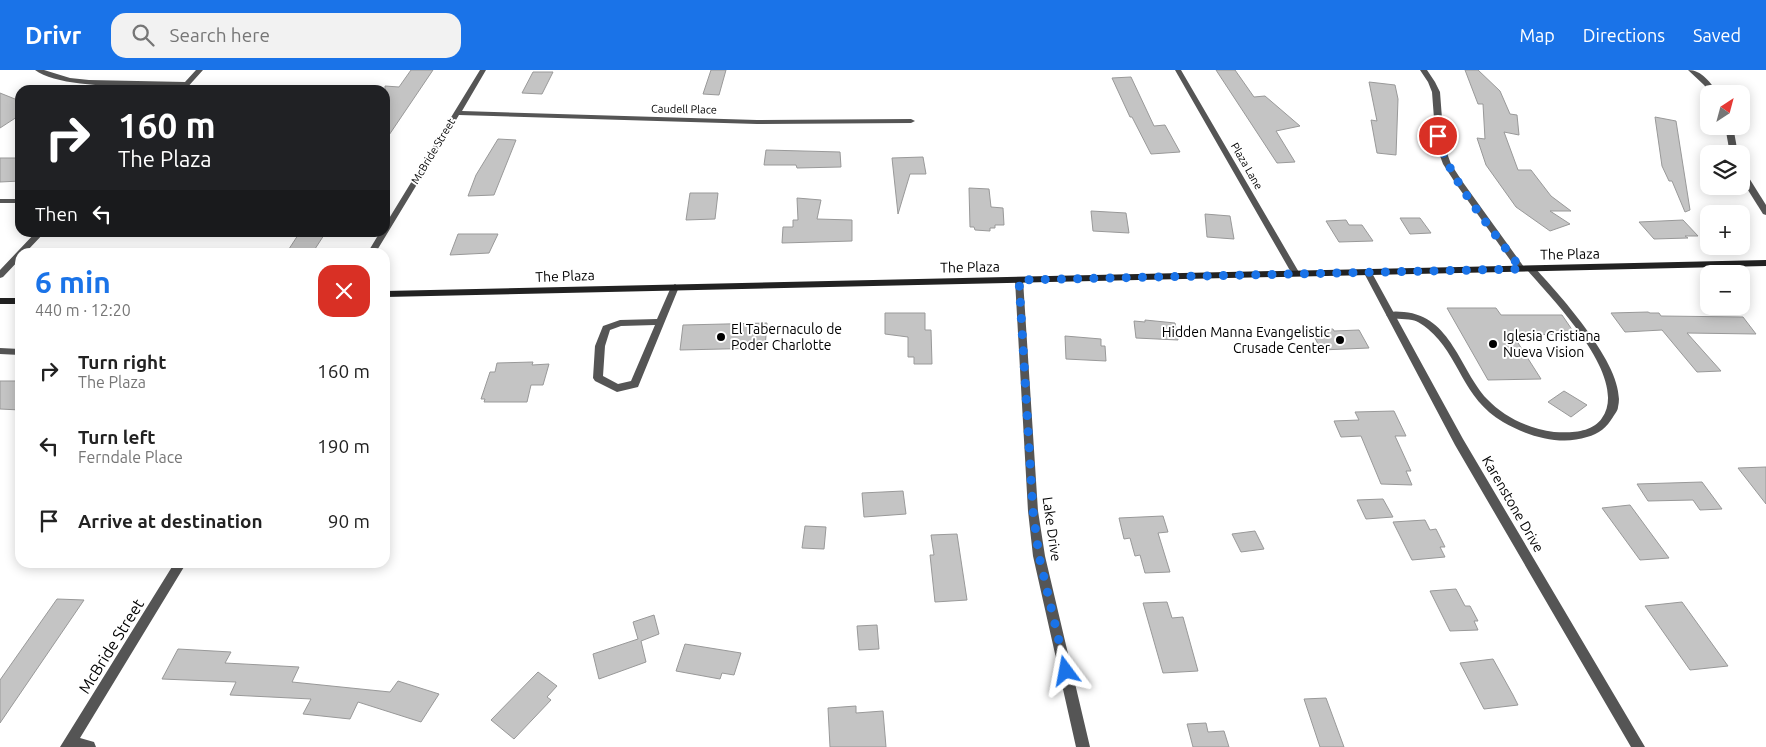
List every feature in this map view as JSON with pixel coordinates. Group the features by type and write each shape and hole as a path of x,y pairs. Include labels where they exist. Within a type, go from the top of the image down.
{"main road":[{"name":"The Plaza","path":"390,294 1766,263"},
{"path":"0,302 15,301"}],"street":[{"path":"38,70 52,76 77,81 148,85"},
{"path":"186,85 200,70"},
{"name":"McBride Street","path":"390,224 483,70"},
{"name":"Plaza Lane","path":"1178,70 1296,274"},
{"path":"1391,315 1412,316 1434,329 1445,342 1475,391 1500,415 1544,435 1562,437 1580,435 1596,430 1611,416 1614,400 1610,380 1600,356 1582,327 1526,269 1461,185 1445,159 1438,136 1437,91 1423,70"},
{"path":"1691,70 1708,85"},
{"name":"Caudell Place","path":"456,113 757,122 911,121"},
{"path":"1750,186 1766,212"},
{"path":"0,210 4,201"},
{"path":"27,248 37,237"},
{"name":"McBride Street","path":"375,248 382,237"},
{"path":"0,275 15,260"},
{"name":"Karenstone Drive","path":"1368,273 1459,442 1638,747"},
{"name":"Lake Drive","path":"1019,280 1033,511 1039,556 1083,747"},
{"path":"660,322 620,323 606,328 600,346 598,378 617,388 635,384 675,287"},
{"path":"0,351 15,352"},
{"name":"McBride Street","path":"69,744 178,568"},
{"path":"69,744 89,747"}],"building":[{"path":"411,70 433,70 390,134 390,86 399,87"},
{"path":"711,70 726,70 719,95 703,94"},
{"path":"1216,70 1235,70 1254,97 1265,96 1300,126 1276,131 1295,162 1277,163"},
{"path":"1465,70 1478,70 1500,91 1510,114 1517,115 1519,135 1504,132 1518,170 1531,170 1551,196 1571,211 1550,211 1570,224 1550,231 1516,207 1486,165 1477,138 1485,139 1483,104 1478,104"},
{"path":"533,72 553,72 542,94 522,93"},
{"path":"1131,77 1154,126 1165,125 1180,152 1151,154 1132,117 1130,117 1112,78"},
{"path":"1369,82 1395,85 1398,99 1396,155 1377,153 1371,120 1377,121"},
{"path":"0,93 15,99 15,118 0,128"},
{"path":"1655,117 1676,121 1690,210 1685,212 1672,181 1669,181 1662,166"},
{"path":"498,139 516,140 494,195 468,196 476,175"},
{"path":"766,150 840,152 841,167 797,168 796,165 764,165"},
{"path":"923,157 926,174 910,174 898,214 892,158"},
{"path":"0,158 15,158 15,181 0,182"},
{"path":"969,188 989,189 991,207 1003,208 1004,225 995,225 995,228 990,228 990,231 975,230 974,227 970,227"},
{"path":"690,193 718,193 715,219 686,220"},
{"path":"797,198 821,200 817,219 852,220 852,241 782,243 783,227 793,227 793,220 798,220"},
{"path":"1091,211 1126,213 1129,233 1093,231"},
{"path":"1205,214 1230,216 1234,239 1207,237"},
{"path":"1400,218 1420,218 1431,233 1410,234"},
{"path":"1346,220 1349,225 1362,225 1373,241 1339,242 1326,221"},
{"path":"1683,220 1698,236 1654,239 1639,222"},
{"path":"458,234 498,234 489,253 450,255"},
{"path":"297,237 323,237 316,248 290,248"},
{"name":"Iglesia Cristiana Nueva Vision","path":"1447,308 1496,308 1501,315 1562,315 1575,334 1513,335 1541,379 1488,380"},
{"path":"885,313 925,313 925,330 931,330 932,364 914,364 914,357 908,357 908,337 885,334"},
{"path":"1611,313 1659,313 1661,316 1743,317 1756,334 1687,333 1721,371 1697,372 1662,330 1625,332"},
{"path":"1145,320 1175,323 1178,340 1136,338 1134,321 1145,322"},
{"name":"El Tabernaculo de Poder Charlotte","path":"767,323 765,348 680,350 683,325"},
{"name":"Hidden Manna Evangelistic Crusade Center","path":"1333,329 1334,331 1359,330 1369,348 1321,350 1311,330"},
{"path":"1065,336 1101,339 1101,346 1105,346 1106,361 1066,359"},
{"path":"533,362 532,365 549,364 543,385 531,385 527,402 484,402 485,399 481,399 490,372 495,372 497,363"},
{"path":"0,381 15,381 15,410 0,409"},
{"path":"1564,391 1587,405 1571,417 1548,402"},
{"path":"1394,411 1406,436 1395,436 1411,471 1406,471 1412,485 1381,484 1361,436 1341,437 1334,421 1359,420 1355,412"},
{"path":"1766,467 1766,504 1738,468"},
{"path":"1702,482 1722,509 1700,510 1693,500 1648,501 1637,484"},
{"path":"903,491 906,514 864,517 862,493"},
{"path":"1383,499 1393,517 1366,519 1357,500"},
{"path":"1630,505 1669,558 1640,560 1602,508"},
{"path":"1163,516 1168,532 1158,533 1170,572 1145,573 1140,555 1135,556 1130,538 1124,539 1119,518"},
{"path":"1425,520 1430,530 1436,529 1445,547 1440,547 1445,557 1412,560 1393,522"},
{"path":"805,526 826,527 824,549 802,548"},
{"path":"1255,531 1264,549 1241,552 1232,534"},
{"path":"957,534 967,600 935,602 930,555 934,555 931,535"},
{"path":"1456,589 1465,606 1470,606 1478,621 1474,621 1478,630 1450,631 1430,591"},
{"path":"57,599 84,600 0,723 0,680"},
{"path":"1167,602 1172,618 1183,617 1198,671 1163,673 1143,603"},
{"path":"1682,602 1728,666 1690,670 1645,606"},
{"path":"654,615 659,634 641,641 646,662 599,679 593,654 638,639 633,622"},
{"path":"877,625 879,649 859,650 857,626"},
{"path":"685,644 741,653 734,675 722,673 720,679 676,671"},
{"path":"178,649 231,652 225,663 299,667 292,682 390,692 398,681 439,694 421,722 358,702 350,719 303,714 311,699 230,695 236,682 162,679"},
{"path":"1493,659 1518,705 1484,709 1460,663"},
{"path":"538,672 557,686 547,697 551,700 514,739 491,720"},
{"path":"1326,698 1344,747 1320,747 1304,699"},
{"path":"856,706 856,713 883,711 886,747 830,747 828,708"},
{"path":"1206,723 1208,732 1224,731 1229,747 1193,747 1187,724"}],"place":[{"name":"El Tabernaculo de Poder Charlotte","path":"721,337"},
{"name":"Hidden Manna Evangelistic Crusade Center","path":"1340,340"},
{"name":"Iglesia Cristiana Nueva Vision","path":"1493,344"}],"route":[{"path":"1066,671 1039,556 1033,511 1019,280 1521,269 1461,185 1445,159 1438,136"}]}
